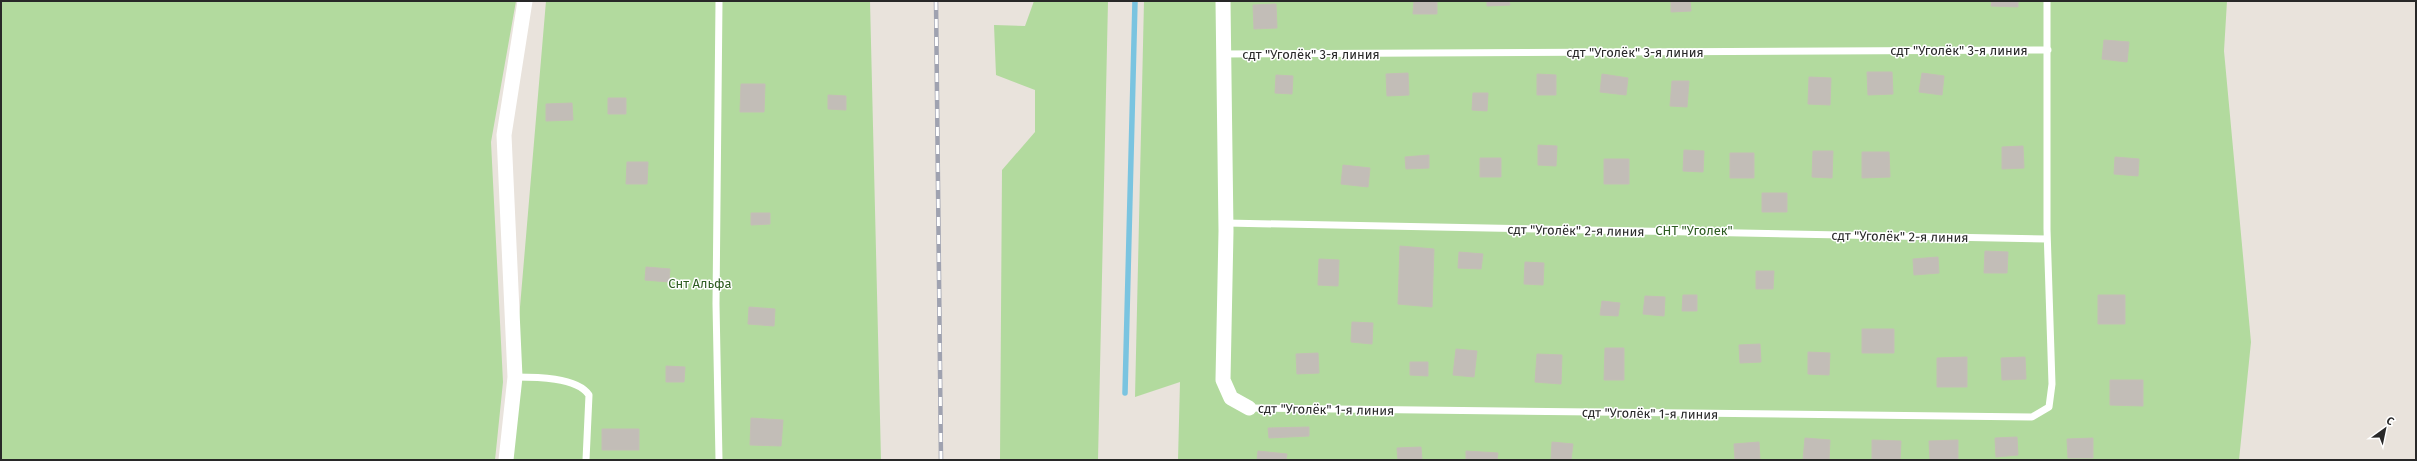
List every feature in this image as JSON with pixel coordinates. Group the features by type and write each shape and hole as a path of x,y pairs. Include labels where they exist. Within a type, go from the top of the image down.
{"street":[{"path":"506,460 515,377 504,135 525,1"},
{"path":"1223,1 1226,223 1223,380 1231,398 1249,408"}],"lane":[{"path":"719,1 716,304 719,460"},
{"path":"2047,1 2047,239"},
{"name":"сдт \"Уголёк\" 3-я линия","path":"1223,54 2048,50"},
{"name":"сдт \"Уголёк\" 2-я линия","path":"1226,223 2047,239"},
{"name":"сдт \"Уголёк\" 1-я линия","path":"1249,408 2032,417 2049,407 2052,384 2047,239"},
{"path":"515,377 568,382 586,390 589,395 586,460"}],"green space":[{"path":"1,1 516,1 491,142 503,382 495,460 1,460"},
{"name":"Снт Альфа","path":"546,1 870,1 881,460 507,460"},
{"path":"1034,1 1108,1 1098,460 1000,460 1002,170 1035,132 1035,90 996,75 994,25 1025,26"},
{"name":"СНТ \"Уголек\"","path":"1144,1 2227,1 2224,51 2251,342 2239,460 1178,460 1180,382 1135,397"}],"building":[{"path":"1414,1 1437,1 1437,14 1413,14"},
{"path":"1487,1 1509,1 1510,5 1487,6"},
{"path":"1671,1 1690,1 1691,11 1671,12"},
{"path":"1992,1 2018,1 2018,7 1991,6"},
{"path":"1276,4 1277,28 1254,29 1253,5"},
{"path":"2104,40 2129,42 2127,62 2102,59"},
{"path":"1867,72 1892,72 1893,94 1868,95"},
{"path":"1408,73 1409,95 1387,96 1386,74"},
{"path":"1922,73 1944,76 1942,95 1919,92"},
{"path":"1537,74 1556,75 1556,95 1537,95"},
{"path":"1602,74 1628,78 1626,95 1600,92"},
{"path":"1276,75 1293,76 1292,94 1275,93"},
{"path":"1809,77 1831,78 1830,105 1808,104"},
{"path":"1672,81 1689,81 1687,107 1670,106"},
{"path":"741,84 765,84 764,112 740,112"},
{"path":"1473,93 1488,93 1487,111 1472,110"},
{"path":"828,95 846,96 846,110 828,109"},
{"path":"608,98 626,98 626,114 608,114"},
{"path":"572,103 573,120 546,121 546,104"},
{"path":"1538,145 1557,146 1556,166 1538,165"},
{"path":"2023,146 2024,168 2002,169 2002,147"},
{"path":"1684,150 1704,151 1703,172 1683,171"},
{"path":"1813,151 1833,151 1832,178 1812,177"},
{"path":"1862,152 1889,152 1890,177 1862,178"},
{"path":"1730,153 1754,153 1754,178 1730,178"},
{"path":"1429,155 1429,168 1406,169 1405,157"},
{"path":"2115,157 2139,159 2138,176 2114,174"},
{"path":"1480,158 1501,158 1501,177 1480,177"},
{"path":"1604,159 1629,159 1629,184 1604,184"},
{"path":"627,162 648,162 647,184 626,184"},
{"path":"1343,165 1370,168 1368,187 1341,184"},
{"path":"1762,193 1787,193 1787,212 1762,212"},
{"path":"751,213 770,213 770,224 751,225"},
{"path":"1400,246 1434,249 1432,307 1398,304"},
{"path":"1985,251 2008,252 2007,273 1984,273"},
{"path":"1459,252 1483,254 1481,269 1458,268"},
{"path":"1938,257 1939,273 1914,275 1913,259"},
{"path":"1319,259 1339,260 1338,286 1318,285"},
{"path":"1525,262 1544,263 1543,285 1524,284"},
{"path":"646,267 670,269 669,282 645,280"},
{"path":"1756,271 1774,271 1773,289 1756,289"},
{"path":"1683,295 1697,295 1697,311 1682,311"},
{"path":"2098,295 2125,295 2125,324 2098,324"},
{"path":"1645,296 1665,297 1664,316 1643,314"},
{"path":"1602,301 1620,303 1618,316 1600,315"},
{"path":"749,307 775,309 774,326 748,324"},
{"path":"1352,322 1373,323 1372,344 1351,342"},
{"path":"1862,329 1894,329 1894,353 1862,353"},
{"path":"1760,344 1761,362 1740,363 1739,345"},
{"path":"1605,348 1624,348 1624,380 1604,380"},
{"path":"1456,349 1477,351 1474,377 1453,375"},
{"path":"1808,352 1830,353 1829,375 1808,374"},
{"path":"1318,353 1319,373 1297,374 1296,354"},
{"path":"1537,354 1562,355 1561,384 1535,382"},
{"path":"1967,357 1967,387 1937,387 1937,358"},
{"path":"2025,357 2026,379 2002,380 2001,358"},
{"path":"1410,362 1428,362 1428,376 1410,375"},
{"path":"666,366 685,367 684,382 666,382"},
{"path":"2110,380 2143,380 2143,406 2110,405"},
{"path":"751,418 783,420 781,446 750,445"},
{"path":"1309,427 1309,436 1269,438 1268,428"},
{"path":"602,429 639,429 639,450 602,450"},
{"path":"2017,437 2018,455 1996,457 1995,438"},
{"path":"1805,438 1830,440 1829,460 1803,460"},
{"path":"2093,438 2093,458 2068,458 2067,439"},
{"path":"1872,440 1901,441 1900,460 1872,460"},
{"path":"1958,440 1958,460 1930,460 1929,441"},
{"path":"1552,442 1573,444 1571,460 1551,460"},
{"path":"1759,442 1760,460 1735,460 1734,444"},
{"path":"1421,447 1422,460 1398,460 1397,448"},
{"path":"1258,451 1287,454 1286,460 1257,460"},
{"path":"1466,451 1498,453 1497,460 1466,460"}],"waterway":[{"path":"1125,393 1135,1"}],"railway":[{"path":"936,1 941,460"}]}
